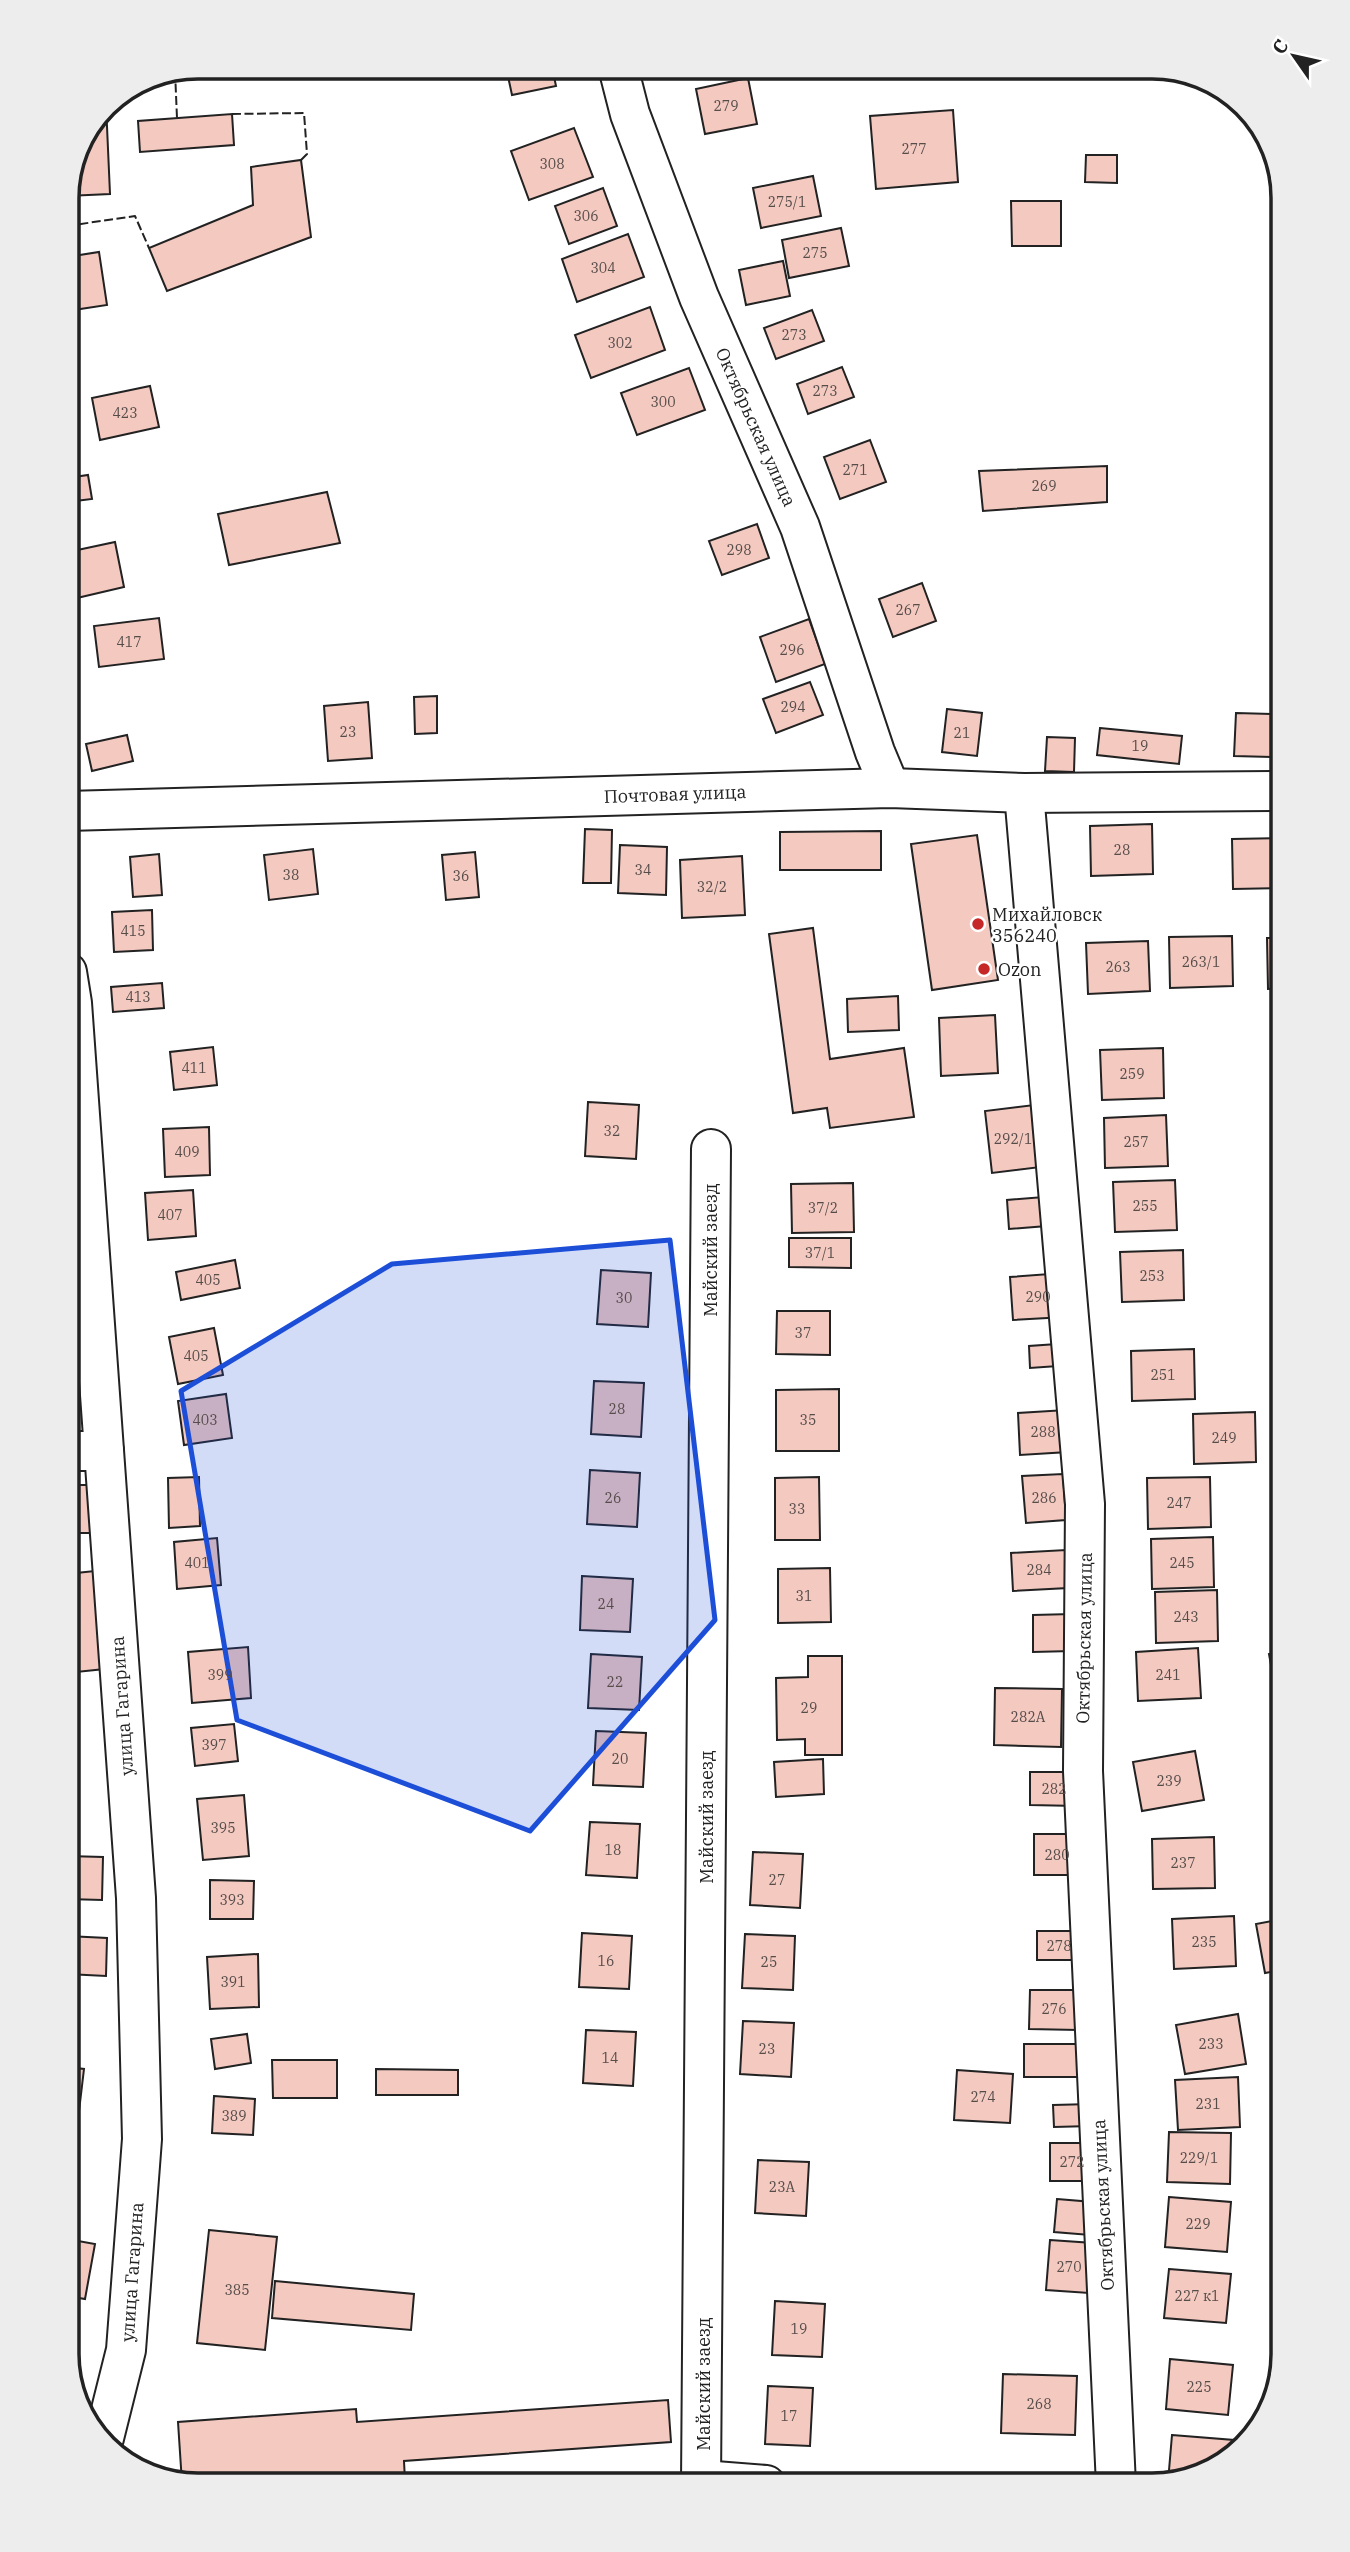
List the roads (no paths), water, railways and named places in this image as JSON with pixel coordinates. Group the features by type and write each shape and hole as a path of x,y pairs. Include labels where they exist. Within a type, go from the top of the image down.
{"street":[{"name":"Октябрьская улица","path":"621,79 630,114 699,297 800,527 875,752 890,788"},
{"name":"Почтовая улица","path":"79,811 890,788 1024,793 1271,791"},
{"name":"Октябрьская улица","path":"1024,793 1085,1504 1083,1771 1115,2473"},
{"name":"улица Гагарина","path":"79,1101 136,1898 142,2139 126,2350 106,2430"},
{"name":"Майский заезд","path":"701,2473 710,1149"},
{"path":"79,1451 104,1451"}],"place":[{"name":"Михайловск 356240","path":"978,924"},
{"name":"Ozon","path":"984,969"}]}
